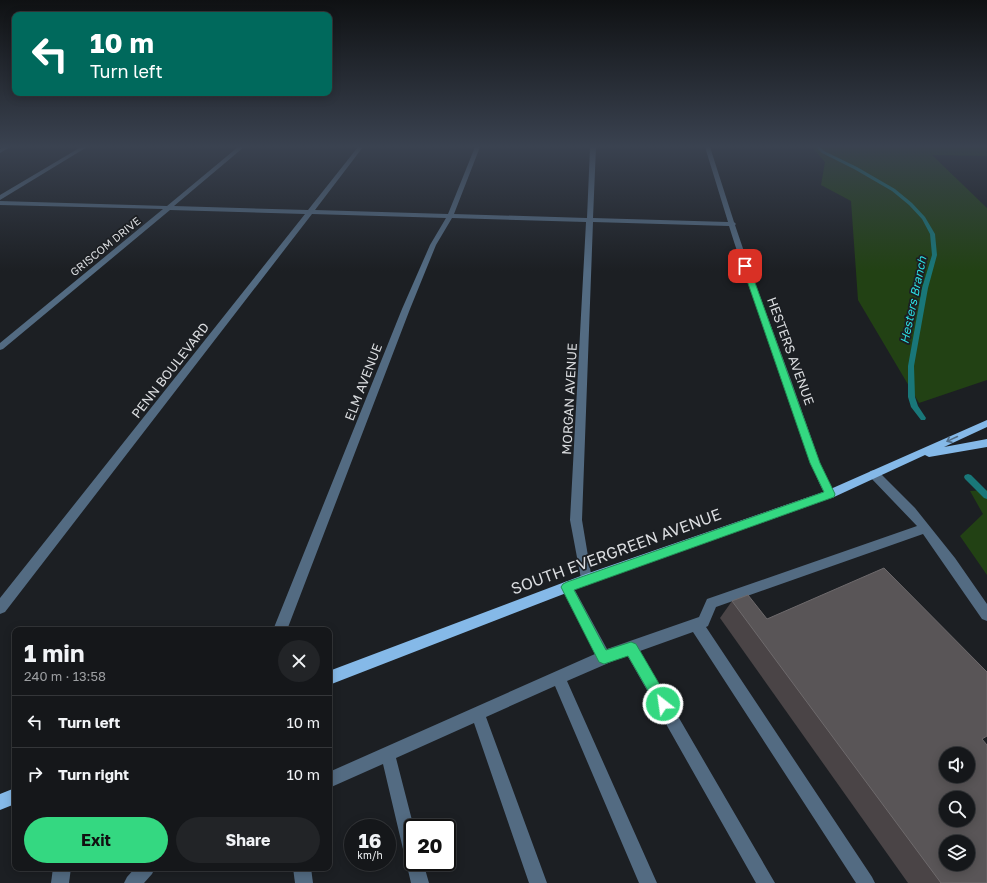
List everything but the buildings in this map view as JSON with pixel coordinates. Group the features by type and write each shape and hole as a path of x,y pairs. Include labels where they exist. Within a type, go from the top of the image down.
{"main road":[{"name":"SOUTH EVERGREEN AVENUE","path":"332,677 586,580 830,494 987,423"},
{"name":"SOUTH EVERGREEN AVENUE","path":"915,456 987,443"},
{"path":"0,802 12,797"}],"street":[{"path":"0,198 17,188"},
{"name":"GRISCOM DRIVE","path":"0,346 193,188"},
{"name":"PENN BOULEVARD","path":"0,608 330,188"},
{"name":"ELM AVENUE","path":"281,627 406,309 433,245 450,216 461,188"},
{"name":"MORGAN AVENUE","path":"586,580 576,520 591,188"},
{"name":"HESTERS AVENUE","path":"721,188 747,272 787,380 815,463 830,494"},
{"path":"0,203 733,224"},
{"path":"874,474 910,510 925,528 950,560 987,615"},
{"path":"332,779 604,658 703,622 711,603 925,528"},
{"path":"567,587 604,658"},
{"path":"696,624 866,883"},
{"path":"631,648 766,883"},
{"path":"559,678 648,883"},
{"path":"478,714 538,883"},
{"path":"388,754 404,819"},
{"path":"60,883 62,871"},
{"path":"133,883 143,871"},
{"path":"302,871 304,883"},
{"path":"417,871 420,883"}],"green space":[{"path":"827,188 966,188 987,208 987,380 919,403 858,300 851,201"},
{"path":"987,490 987,575 960,536 983,514 970,491"}],"waterway":[{"name":"Hesters Branch","path":"890,188 910,204 924,218 932,234 935,251 933,264 925,288 911,366 911,397 915,407 923,418"},
{"name":"Hesters Branch","path":"968,477 987,496"}],"route":[{"path":"663,704 631,648 604,658 567,587 830,494 815,463 787,380 745,266"}]}
